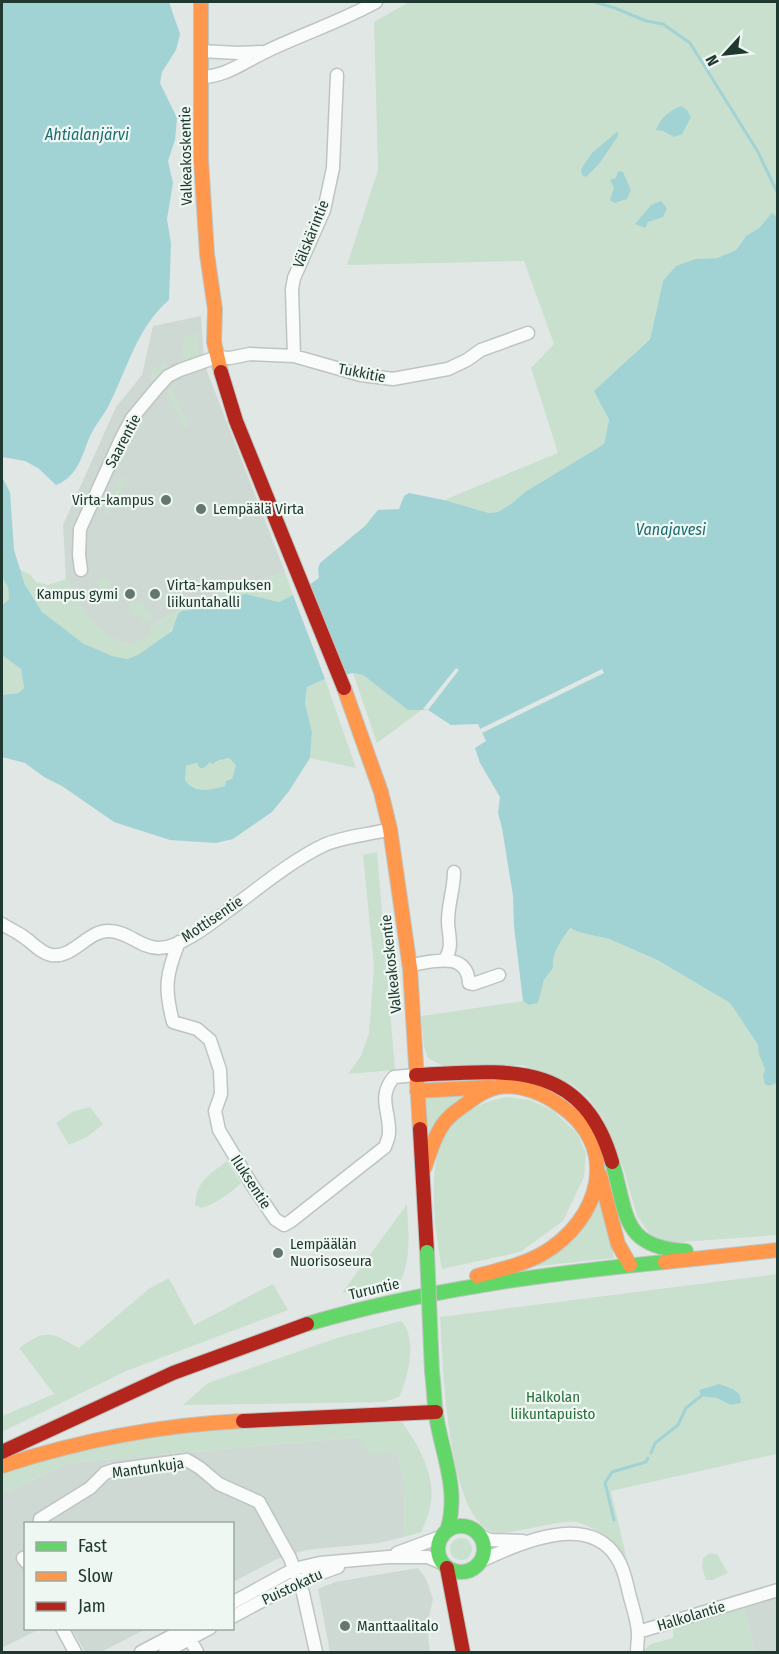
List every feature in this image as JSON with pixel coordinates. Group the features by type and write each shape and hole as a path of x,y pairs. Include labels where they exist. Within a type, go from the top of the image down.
{"main road":[{"name":"Valkeakoskentie","path":"201,2 203,214 215,309 214,342 224,358 231,408 344,688 378,784 390,829 409,965 432,1372 436,1412 450,1480 453,1511 445,1533"},
{"path":"416,1075 499,1072 531,1076 552,1083 578,1100 594,1119 609,1152 628,1220 639,1237 657,1248 671,1250 777,1250"},
{"path":"417,1091 475,1087 531,1090 559,1104 583,1129 595,1155 618,1244 630,1265"},
{"path":"422,1174 445,1121 474,1098 497,1087"},
{"path":"395,1301 527,1262 543,1253 571,1232 583,1217 592,1200 598,1167"},
{"name":"Turuntie","path":"2,1452 128,1391 196,1363 270,1335 352,1311 395,1301 534,1277 777,1250"},
{"path":"2,1466 48,1451 142,1430 204,1423 436,1412"},
{"name":"Valkeakoskentie","path":"450,1480 476,1533"},
{"path":"459,1527 476,1533 484,1548 462,1592 462,1647 445,1565 438,1549 445,1533 459,1527"},
{"path":"445,1565 459,1572 476,1565"}],"street":[{"path":"201,77 214,77 376,2"},
{"path":"201,51 265,52"},
{"name":"Välskärintie","path":"294,356 292,289 294,278 324,210 333,168 337,75"},
{"name":"Tukkitie","path":"224,358 250,354 294,356 361,375 393,379 448,369 481,350 528,333"},
{"name":"Saarentie","path":"81,570 80,529 132,418 168,376 194,364 224,358"},
{"name":"Mottisentie","path":"2,924 20,934 44,953 51,955 70,951 103,931 111,930 132,938 143,946 161,948 179,942 203,929 279,872 323,846 334,841 390,829"},
{"path":"445,959 451,945 448,922 454,889 454,872"},
{"name":"Iluksentie","path":"179,942 169,967 167,981 167,994 173,1022 197,1029 210,1040 220,1070 221,1094 215,1111 219,1130 275,1219 284,1224 291,1221 385,1147 389,1134 384,1093 394,1077 416,1075"},
{"path":"409,965 445,959 456,962 466,971 469,983 473,984 499,975"},
{"name":"Mantunkuja","path":"40,1522 40,1519 90,1488 105,1473 187,1460 219,1484 259,1502 283,1543 299,1581 316,1653"},
{"name":"Puistokatu","path":"389,1557 445,1533"},
{"name":"Halkolantie","path":"476,1533 490,1540 525,1541 571,1534 593,1538 608,1547 617,1556 622,1567 638,1632 777,1590"},
{"name":"Halkolantie","path":"476,1565 525,1541"},
{"name":"Puistokatu","path":"234,1602 294,1569 320,1563 389,1557 428,1557 445,1565"},
{"name":"Puistokatu","path":"234,1616 299,1581 353,1561"},
{"path":"63,1630 75,1653"},
{"path":"141,1653 187,1633 204,1630"},
{"path":"637,1653 638,1632"},
{"path":"165,1653 187,1633"},
{"path":"187,1633 197,1653"}],"shaded area":[{"name":"Virta-kampus","path":"201,316 204,361 207,371 285,572 197,602 152,625 148,637 128,645 108,636 89,619 66,579 63,525 116,407 142,375 153,326"},
{"path":"359,1437 396,1452 405,1484 404,1537 378,1543 306,1550 277,1559 234,1581 234,1522 24,1522 24,1630 38,1630 2,1648 2,1494 68,1463"},
{"path":"418,1568 426,1579 433,1599 427,1626 430,1652 330,1652 318,1589 335,1582"},
{"path":"777,1596 777,1652 756,1652 743,1607"},
{"path":"73,1630 144,1630 101,1652 85,1652"}],"green space":[{"path":"409,2 777,2 777,225 776,216 772,214 759,228 746,236 736,250 717,258 696,259 663,281 650,338 595,391 609,421 604,444 525,492 498,512 489,513 444,500 558,453 531,368 554,344 524,261 347,265 378,170 374,22"},
{"path":"197,333 199,356 187,360 183,357 184,341"},
{"path":"164,360 168,370 151,385 152,367 158,369"},
{"path":"178,381 179,385 171,389 189,426 184,428 166,391"},
{"path":"121,477 127,479 108,515 103,513"},
{"path":"19,569 31,575 36,582 48,585 66,579 84,610 97,626 128,645 146,636 152,625 197,602 285,572 293,595 279,602 246,594 199,607 177,617 168,633 147,649 137,656 125,659 105,654 80,641 47,617 34,601"},
{"path":"2,577 8,587 9,599 2,605"},
{"path":"105,577 117,599 108,604 96,582"},
{"path":"140,600 153,619 145,623 140,614 134,616 128,605"},
{"path":"2,655 21,669 24,688 18,693 2,695"},
{"path":"353,673 363,675 408,710 423,709 377,743"},
{"path":"325,679 356,768 310,758 312,732 305,703 307,687"},
{"path":"229,758 236,764 232,779 222,787 201,790 188,785 184,780 186,766 210,761 216,763"},
{"path":"377,852 395,1070 348,1074 361,1056 369,1033 374,967 363,855"},
{"path":"570,928 609,939 656,960 730,1003 758,1045 769,1086 777,1083 777,1235 668,1243 650,1234 637,1216 623,1167 603,1118 589,1099 572,1084 523,1065 445,1067 428,1058 424,1047 421,1016 523,1001 529,1005 538,1003 544,980 553,968 560,942"},
{"path":"478,1092 428,1138 426,1096"},
{"path":"506,1097 530,1100 552,1110 577,1133 586,1153 584,1177 563,1221 520,1252 442,1269 434,1198 436,1161 440,1145 447,1131 459,1118 481,1105"},
{"path":"90,1107 103,1124 87,1137 69,1145 56,1123 74,1111"},
{"path":"227,1161 241,1183 212,1204 201,1208 195,1205 201,1184 209,1174"},
{"path":"600,1188 614,1258 529,1267"},
{"path":"407,1204 408,1252 401,1280 342,1293"},
{"name":"Halkolan liikuntapuisto","path":"777,1274 776,1454 611,1491 629,1569 612,1541 581,1523 565,1522 497,1533 490,1531 475,1518 464,1495 450,1433 440,1317"},
{"path":"169,1278 194,1325 273,1284 288,1310 126,1371 2,1432 2,1416 54,1394 19,1348 36,1337 49,1334 79,1348 150,1288"},
{"path":"401,1321 409,1337 410,1358 406,1380 399,1397 384,1402 183,1405 208,1383 337,1338"},
{"path":"401,1419 416,1443 427,1469 432,1489 430,1510 421,1532 404,1537 405,1484 396,1453 370,1455 359,1437 68,1463 2,1494 2,1473 93,1447 196,1431"},
{"path":"461,1538 469,1541 472,1549 469,1557 461,1560 453,1557 450,1549 453,1541"},
{"path":"710,1553 717,1554 728,1573 713,1580 706,1580 702,1567 703,1558"},
{"path":"743,1607 756,1652 644,1652 651,1644 673,1638 673,1628"}],"water":[{"name":"Ahtialanjärvi","path":"2,2 169,2 180,34 176,50 162,72 160,83 177,118 175,140 168,161 173,183 167,219 171,244 169,300 158,311 141,336 75,470 64,481 56,485 38,468 25,461 2,457"},
{"path":"681,106 691,117 682,134 674,137 656,130 666,115"},
{"path":"618,131 618,136 599,164 586,177 582,175 581,169 592,153"},
{"path":"618,171 623,172 631,190 627,199 615,203 610,200 614,188 610,180 616,178"},
{"path":"661,201 667,208 663,217 648,222 645,228 635,224 651,205"},
{"name":"Vanajavesi","path":"772,213 776,216 778,225 777,1083 769,1086 765,1084 763,1076 765,1070 758,1045 730,1003 657,960 609,939 570,928 560,942 553,968 544,980 538,1003 529,1005 523,1001 514,926 513,896 498,813 500,797 480,763 475,748 486,741 478,724 451,725 428,710 408,710 363,675 353,673 325,679 307,687 305,703 312,732 310,758 289,791 272,812 233,839 216,843 170,840 114,822 25,763 2,757 2,695 18,693 24,688 21,669 2,655 2,605 9,599 8,587 2,577 2,477 10,492 14,550 25,585 42,612 84,644 112,656 127,659 138,655 172,631 178,614 182,611 207,607 230,597 246,594 279,602 301,591 319,578 320,563 365,526 378,510 399,509 404,496 409,493 489,513 498,512 525,492 604,444 609,420 594,391 650,339 663,281 676,266 696,259 717,258 736,250 746,236 759,228","holes":["229,758 236,765 232,779 226,781 225,786 209,790 198,789 185,780 186,766 197,763 200,768 204,768 210,762 212,764"]},
{"path":"719,1384 733,1389 740,1395 741,1403 731,1405 717,1398 701,1396 699,1390"}],"pier":[{"path":"309,585 346,674 325,679 293,595"},
{"path":"456,668 459,670 428,710 423,709"},
{"path":"602,669 604,673 482,733 480,729"}],"waterway":[{"path":"594,2 646,21 663,24 690,43 758,152 778,194"},
{"path":"651,1453 655,1443 678,1425 686,1408 701,1396"},
{"path":"614,1520 605,1483 612,1472 646,1462 648,1458"}],"traffic: fast":[{"path":"612,1162 625,1212 638,1235 649,1243 686,1251"},
{"path":"427,1252 432,1372"},
{"path":"307,1324 395,1302 484,1285 665,1262"},
{"path":"432,1372 436,1415 451,1487 451,1516 447,1531"},
{"path":"461,1526 477,1533 484,1549 477,1565 461,1572 445,1565 438,1549 445,1533 461,1526"}],"traffic: slow":[{"path":"201,2 201,160 207,254 215,309 214,342 221,372"},
{"path":"344,688 381,792 390,829 410,968 420,1129"},
{"path":"417,1091 490,1087"},
{"path":"425,1167 435,1138 448,1118 477,1096 498,1087 521,1088 551,1100 578,1121 591,1140 597,1161 596,1182 590,1203 578,1222 562,1240 542,1254 477,1276"},
{"path":"600,1175 618,1244 630,1265"},
{"path":"665,1262 778,1250"},
{"path":"2,1466 121,1435 181,1426 243,1421"}],"traffic: jam":[{"path":"221,372 236,421 344,688"},
{"path":"416,1075 508,1073 535,1078 560,1087 581,1104 599,1128 612,1162"},
{"path":"420,1129 427,1252"},
{"path":"2,1452 173,1373 307,1324"},
{"path":"243,1421 436,1412"},
{"path":"447,1568 463,1652"}],"place":[{"name":"Virta-kampus","path":"166,500"},
{"name":"Lempäälä Virta","path":"201,509"},
{"name":"Kampus gymi","path":"130,594"},
{"name":"Virta-kampuksen liikuntahalli","path":"155,594"},
{"name":"Lempäälän Nuorisoseura","path":"278,1253"},
{"name":"Manttaalitalo","path":"345,1626"}]}
